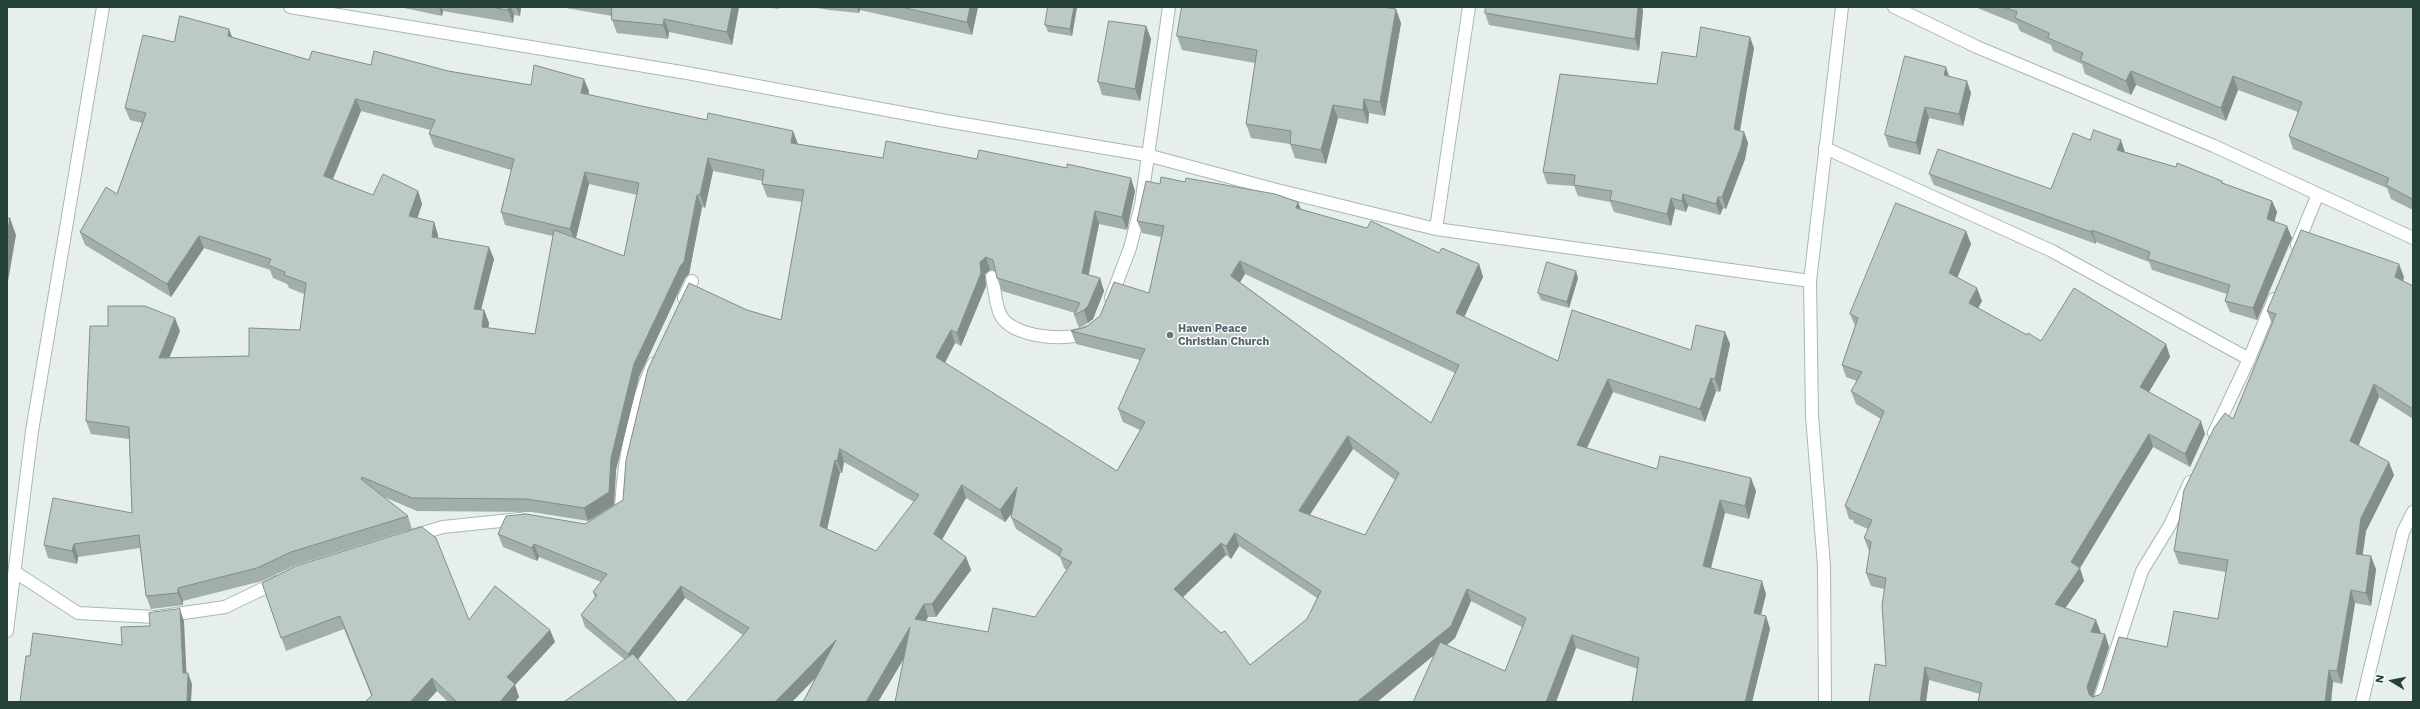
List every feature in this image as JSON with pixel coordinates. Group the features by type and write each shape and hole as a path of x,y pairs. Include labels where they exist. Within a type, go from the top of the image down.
{"street":[{"path":"7,631 39,385 103,7"},
{"path":"290,7 687,72 946,121 1147,155 1273,189 1436,229 1810,280"},
{"path":"1106,309 1130,248 1141,205 1169,7"},
{"path":"1436,229 1468,7"},
{"path":"1825,702 1824,566 1812,416 1810,280 1842,7"},
{"path":"1894,7 1977,47 2214,146 2413,238"},
{"path":"1825,148 2052,251 2249,359"},
{"path":"2291,258 2318,194"},
{"path":"992,277 1002,318 1020,330 1043,337 1073,337 1092,331 1099,323"},
{"path":"678,309 692,281"},
{"path":"2208,446 2249,359 2279,287"},
{"path":"602,521 621,509 623,472 646,379 659,351"},
{"path":"2099,702 2142,571 2170,525 2194,474"},
{"path":"2362,702 2403,532 2413,512"},
{"path":"399,540 443,527 531,518"},
{"path":"15,572 78,613 156,617 225,606 285,578"}],"building":[{"path":"492,7 508,7 508,10"},
{"path":"612,7 732,7 727,32 664,19 663,25 612,20"},
{"path":"902,7 970,7 967,22"},
{"path":"1048,7 1074,7 1070,29 1045,25"},
{"path":"1182,7 1383,7 1396,9 1380,102 1364,99 1363,110 1333,105 1321,150 1290,144 1291,131 1246,124 1257,50 1177,36"},
{"path":"1486,7 1638,7 1635,39 1485,13"},
{"path":"2004,7 2413,7 2413,198 2412,199 2386,185 2389,178 2289,136 2302,102 2233,76 2221,108 2131,71 2126,81 2080,60 2083,53 2048,38 2049,33 2015,18 2017,12"},
{"path":"180,16 229,29 228,36 309,60 312,51 371,65 374,51 448,71 531,85 534,65 584,79 581,93 707,120 708,113 793,131 791,143 883,158 886,141 977,159 979,150 1067,168 1067,164 1131,178 1122,217 1095,211 1082,273 1100,278 1088,306 1084,310 1074,315 1080,303 997,278 993,260 986,257 980,262 981,273 957,333 951,330 936,357 1117,471 1145,422 1118,409 1145,349 1071,331 1086,327 1100,316 1114,282 1149,293 1164,226 1137,221 1146,181 1160,184 1161,177 1185,182 1186,178 1275,194 1298,202 1296,208 1367,228 1371,221 1439,253 1442,248 1479,264 1456,313 1558,361 1572,310 1691,350 1696,325 1725,332 1715,379 1711,378 1700,409 1608,379 1577,445 1657,469 1660,456 1751,478 1745,506 1720,500 1703,566 1762,581 1754,613 1766,616 1745,702 1632,702 1639,658 1572,635 1546,702 1413,702 1440,642 1505,671 1526,618 1467,589 1451,626 1357,702 895,702 910,627 866,702 803,702 836,640 775,702 686,702 749,628 681,586 628,654 581,615 597,595 593,592 607,574 534,544 532,548 498,534 506,516 526,514 585,524 623,500 626,460 648,369 689,283 747,310 781,320 804,190 762,184 764,170 708,158 700,195 697,195 684,262 681,265 634,364 611,458 609,492 584,508 527,499 412,498 362,477 361,479 408,516 291,552 257,568 178,588 178,593 146,596 139,535 74,544 72,551 44,545 53,498 132,513 129,427 86,421 90,326 108,326 108,306 145,306 175,318 159,358 249,356 249,328 300,330 306,283 284,275 285,272 268,265 271,259 199,236 167,284 80,232 106,187 117,194 146,113 125,108 143,35 174,42","holes":["356,99 435,120 429,134 514,159 501,212 570,229 585,172 639,183 624,256 554,230 535,334 482,327 484,310 474,309 489,247 432,237 434,222 409,216 418,191 383,174 373,195 324,176","1240,261 1459,365 1431,423 1231,276","1348,436 1399,473 1365,535 1299,511","840,449 919,495 876,551 820,526 835,460 837,461","962,485 1000,510 1017,487 1011,517 1062,549 1059,556 1072,562 1035,617 993,608 988,632 915,619 924,604 932,604 966,557 934,534","1235,533 1321,591 1307,619 1250,665 1225,631 1221,633 1174,589 1221,543 1226,546"]},
{"path":"1109,21 1146,26 1135,89 1098,82"},
{"path":"1701,27 1750,37 1734,129 1744,132 1741,147 1722,197 1718,197 1716,204 1683,194 1682,201 1671,198 1667,214 1610,200 1612,191 1574,185 1575,175 1543,172 1560,74 1657,84 1662,52 1696,57"},
{"path":"1905,56 1946,67 1944,75 1967,81 1959,114 1925,107 1916,143 1885,135"},
{"path":"2094,130 2121,140 2117,150 2176,167 2177,163 2222,181 2222,183 2272,201 2267,219 2287,226 2253,308 2225,301 2230,285 2148,259 2150,252 2092,230 2091,232 1929,174 1938,149 2051,189 2073,133 2090,140"},
{"path":"1896,203 1966,231 1949,273 1977,288 1969,303 2027,335 2028,333 2041,341 2074,288 2166,344 2140,387 2201,421 2185,454 2149,434 2071,562 2080,568 2055,604 2096,620 2091,632 2105,634 2087,687 2089,694 2092,697 2099,695 2102,692 2119,637 2167,647 2174,611 2218,619 2228,560 2174,551 2184,490 2214,428 2225,413 2233,419 2276,314 2267,311 2301,230 2399,264 2395,277 2413,286 2413,409 2374,384 2350,441 2389,462 2361,518 2356,554 2371,556 2366,593 2351,590 2337,671 2329,670 2325,702 1978,702 1982,683 1925,667 1920,702 1869,702 1875,664 1886,666 1882,605 1886,578 1866,573 1871,542 1864,538 1872,520 1849,510 1850,509 1845,506 1884,411 1851,391 1862,372 1842,365 1858,318 1850,314"},
{"path":"7,218 10,218 7,235"},
{"path":"1547,262 1576,271 1567,302 1538,293"},
{"path":"422,527 436,538 469,620 495,586 550,630 507,677 515,684 500,702 457,702 432,678 410,702 365,702 372,695 340,616 281,638 262,583 296,566"},
{"path":"180,609 183,673 188,673 187,702 20,702 26,656 30,656 33,633 122,645 121,627 150,626 149,613"},
{"path":"633,654 677,702 564,702"}],"place":[{"name":"Haven Peace Christian Church","path":"1170,335"}]}
